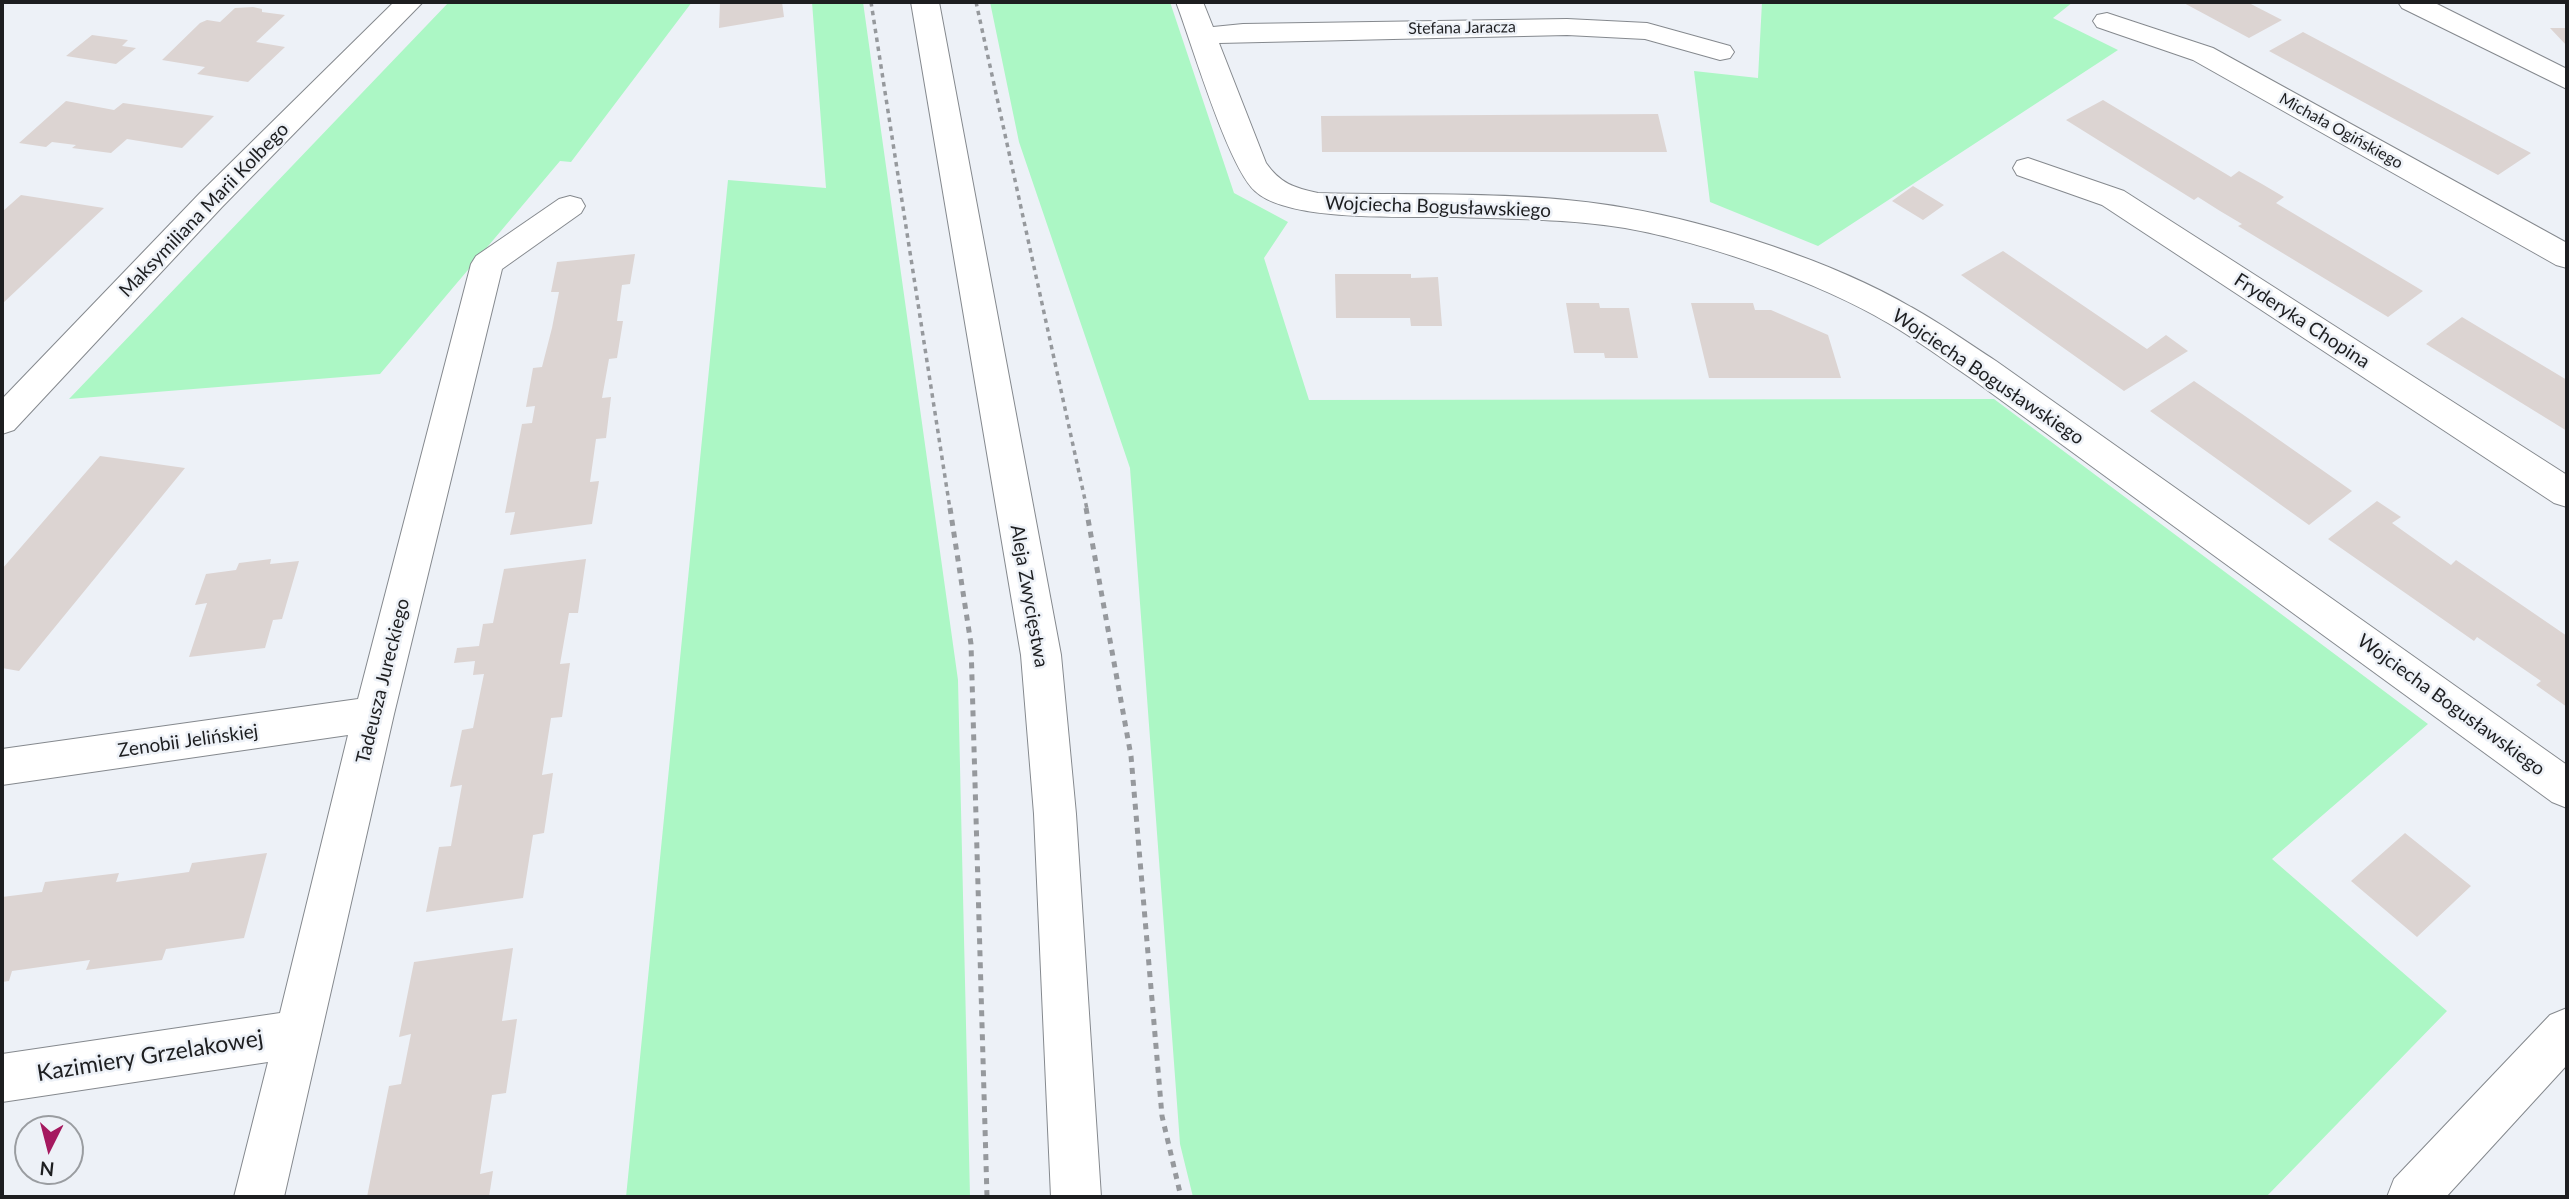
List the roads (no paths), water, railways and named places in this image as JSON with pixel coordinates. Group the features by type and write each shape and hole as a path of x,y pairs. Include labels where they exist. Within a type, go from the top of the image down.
{"street":[{"name":"Maksymiliana Marii Kolbego","path":"2,421 211,200 409,2"},
{"name":"Aleja Zwycięstwa","path":"925,2 1041,655 1055,814 1076,1197"},
{"name":"Wojciecha Bogusławskiego","path":"1190,2 1251,164 1265,184 1285,196 1354,206 1540,209 1625,218 1701,236 1812,274 1898,314 1984,370 2567,789"},
{"path":"2412,2 2567,80"},
{"name":"Michała Ogińskiego","path":"2107,21 2203,54 2567,257"},
{"name":"Stefana Jaracza","path":"1202,37 1243,32 1567,27 1647,31 1720,52"},
{"name":"Fryderyka Chopina","path":"2028,168 2113,198 2567,493"},
{"name":"Tadeusza Jureckiego","path":"259,1197 374,714 487,264 570,206"},
{"name":"Zenobii Jelińskiej","path":"2,767 374,714"},
{"path":"2412,1197 2567,1031"},
{"name":"Kazimiery Grzelakowej","path":"2,1078 298,1034"}]}
